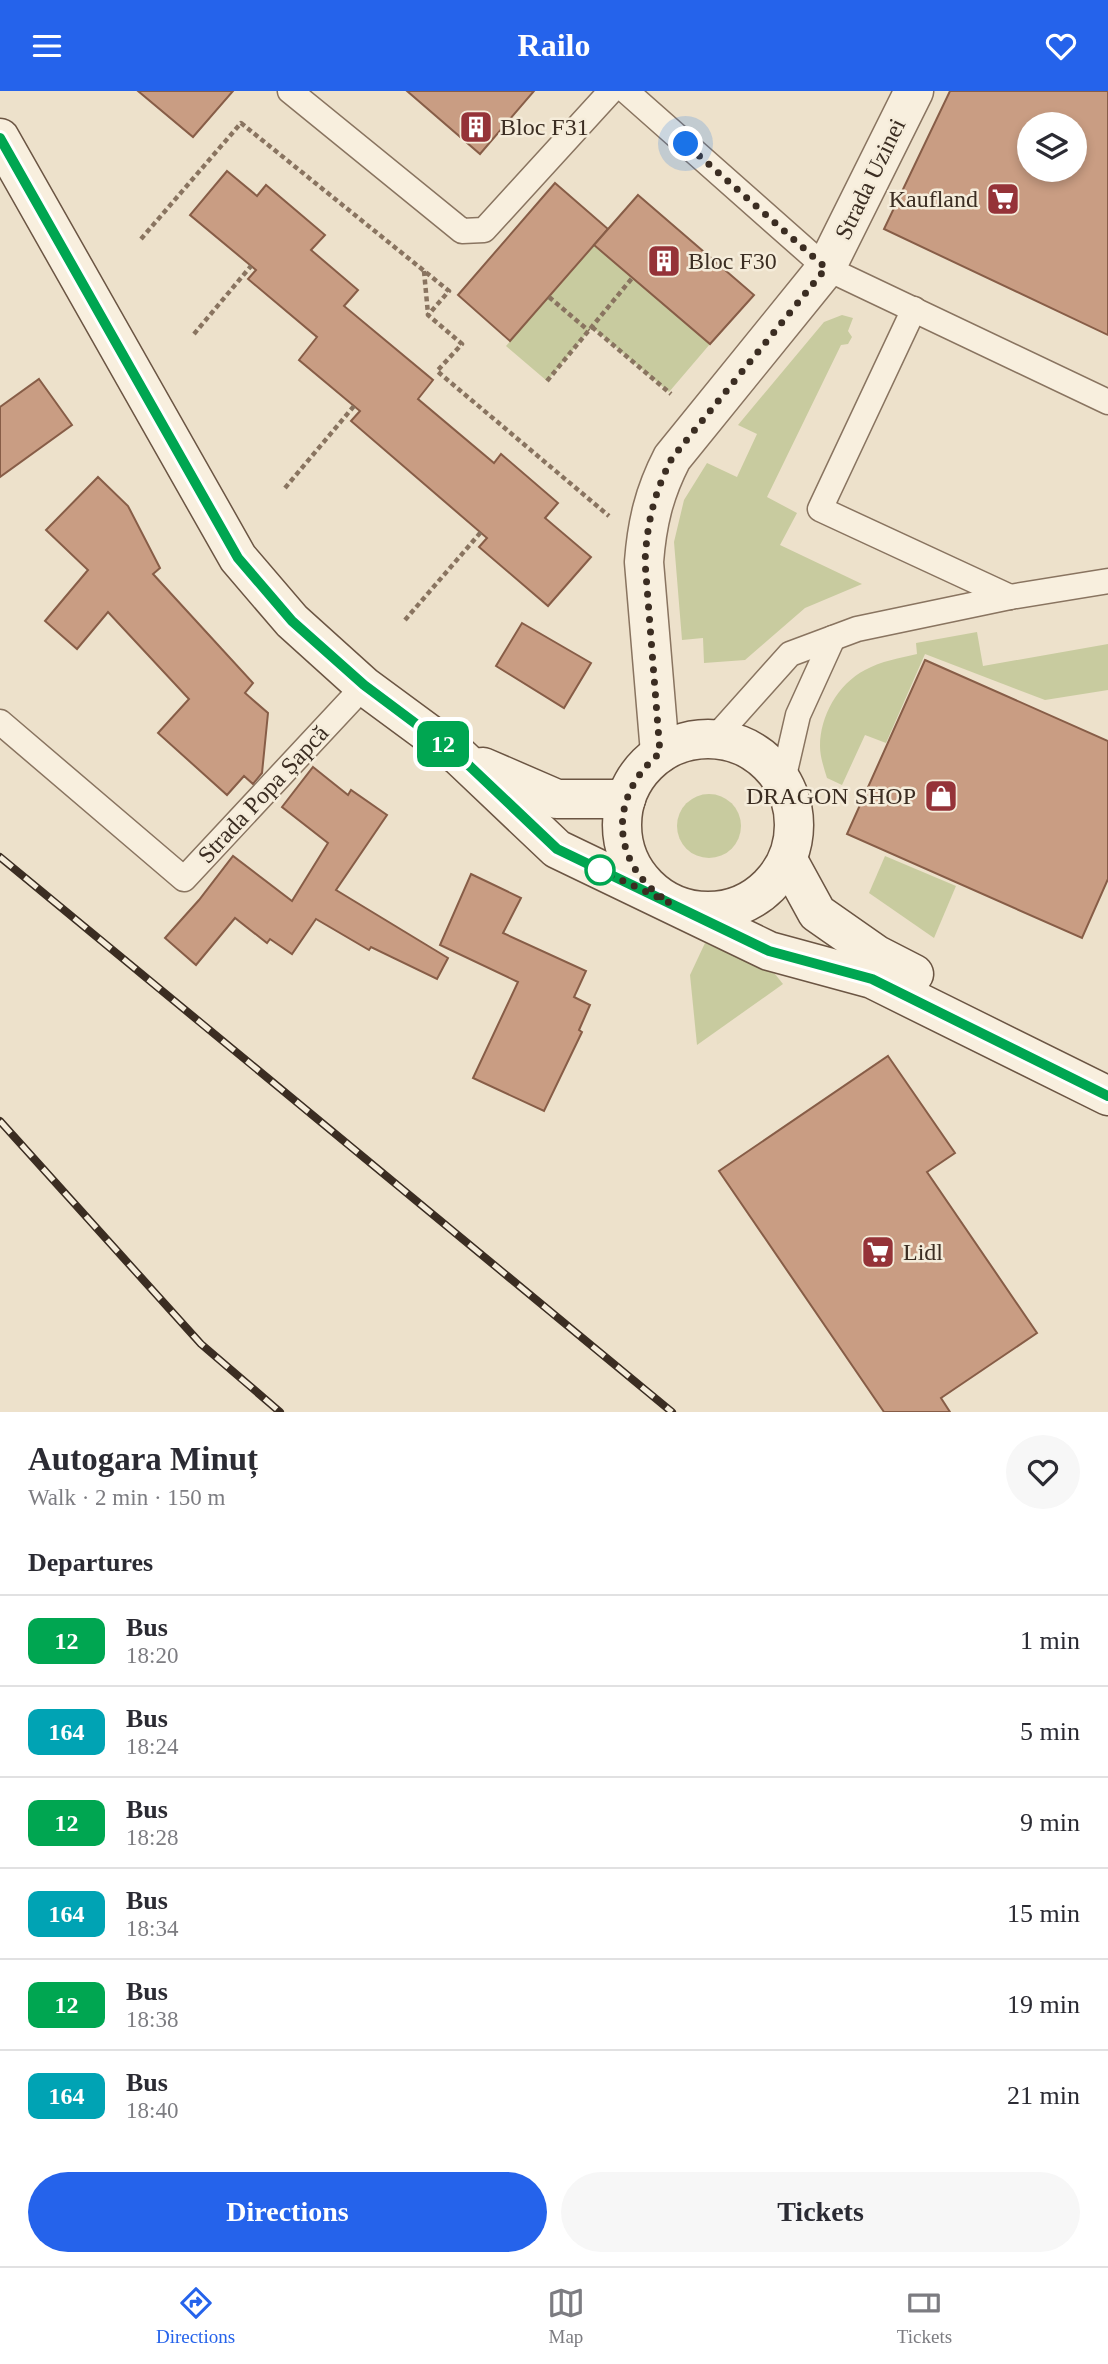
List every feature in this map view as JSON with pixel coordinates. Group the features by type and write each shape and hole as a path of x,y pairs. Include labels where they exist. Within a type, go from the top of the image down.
{"main road":[{"name":"Strada Uzinei","path":"660,753 645,562 646,531 658,485 672,458 826,268 914,91"},
{"path":"0,138 238,558 292,621 364,685 459,756 557,849 769,951 872,979 1108,1096"},
{"path":"714,739 741,745 764,759 782,780 793,806 795,834 788,860 773,884 751,901 724,910 697,911 670,903 655,894 633,867 622,834 626,800 639,774 660,753 677,745 714,739"},
{"path":"459,756 557,799 626,800"},
{"path":"788,860 817,913 877,955 1108,1069"}],"lane":[{"path":"290,91 463,231 484,230 611,91"},
{"path":"626,91 826,268 1108,402"},
{"path":"914,309 820,509 1010,597"},
{"path":"714,739 790,654 857,629 1010,597 1108,581"},
{"path":"782,780 798,715 833,638"},
{"name":"Strada Popa Șapcă","path":"0,722 184,879 364,685"}],"path":[{"path":"141,239 242,123 449,291 428,315"},
{"path":"194,334 251,266"},
{"path":"424,271 428,315 462,344 437,372 610,517"},
{"path":"547,381 633,278"},
{"path":"549,297 671,394"},
{"path":"285,488 354,406"},
{"path":"405,620 481,532"}],"green space":[{"path":"594,245 710,344 669,392 592,327 547,381 506,346"},
{"path":"842,315 853,318 848,331 852,337 848,344 841,345 767,497 797,513 780,545 862,584 805,608 745,660 704,663 703,638 682,640 674,542 684,500 707,463 737,477 757,434 738,425 824,322"},
{"path":"977,632 983,666 1108,644 1108,690 1045,700 925,654 886,743 865,735 842,785 827,778 820,746 823,723 832,702 855,676 871,667 917,654 916,643"},
{"path":"709,794 727,800 735,808 741,826 735,844 727,852 709,858 691,852 683,844 677,826 683,808 691,800"},
{"path":"885,856 956,886 934,938 869,893"},
{"path":"705,943 775,974 783,984 697,1045 690,975"}],"building":[{"path":"138,91 233,91 193,137"},
{"name":"Bloc F31","path":"407,91 534,91 480,154"},
{"name":"Kaufland","path":"950,91 1108,91 1108,335 884,229"},
{"path":"227,171 257,196 266,185 325,235 311,250 358,290 344,306 433,380 418,399 494,463 501,454 558,503 545,518 591,557 548,606 479,547 487,538 351,421 360,411 299,360 317,337 248,279 256,270 190,215"},
{"path":"555,183 608,229 510,341 458,295"},
{"path":"638,195 754,295 710,344 594,245"},
{"path":"39,379 72,425 0,477 0,407"},
{"path":"98,477 128,506 160,568 153,574 253,683 245,693 268,713 262,773 253,784 244,776 227,795 158,733 189,699 108,612 77,649 45,621 88,570 46,530"},
{"path":"522,623 591,663 564,708 496,666"},
{"path":"925,660 1108,741 1108,879 1082,938 847,834"},
{"path":"313,767 348,795 351,790 387,815 336,890 448,958 437,979 371,947 369,950 316,919 292,954 270,939 267,943 235,918 196,965 165,938 233,856 292,901 328,843 282,807"},
{"path":"471,874 521,898 503,933 586,971 574,997 590,1005 579,1030 582,1032 544,1111 473,1078 518,982 440,945"},
{"name":"Lidl","path":"888,1056 955,1153 927,1172 1037,1333 941,1398 950,1412 884,1412 719,1171"}],"railway":[{"path":"0,857 672,1412"},
{"path":"0,1121 201,1344 280,1412"}],"bus line":[{"name":"12","path":"0,138 238,558 292,621 364,685 459,756 557,849 769,951 872,979 1108,1096"}],"place":[{"name":"Bloc F31","path":"476,127"},
{"name":"Kaufland","path":"1003,199"},
{"name":"Bloc F30","path":"664,261"},
{"name":"DRAGON SHOP","path":"941,796"},
{"name":"Lidl","path":"878,1252"}],"route":[{"path":"600,870 670,903 655,894 633,867 622,834 622,817 631,786 649,762 660,753 645,562 646,531 658,485 672,458 826,268 686,144"}]}
